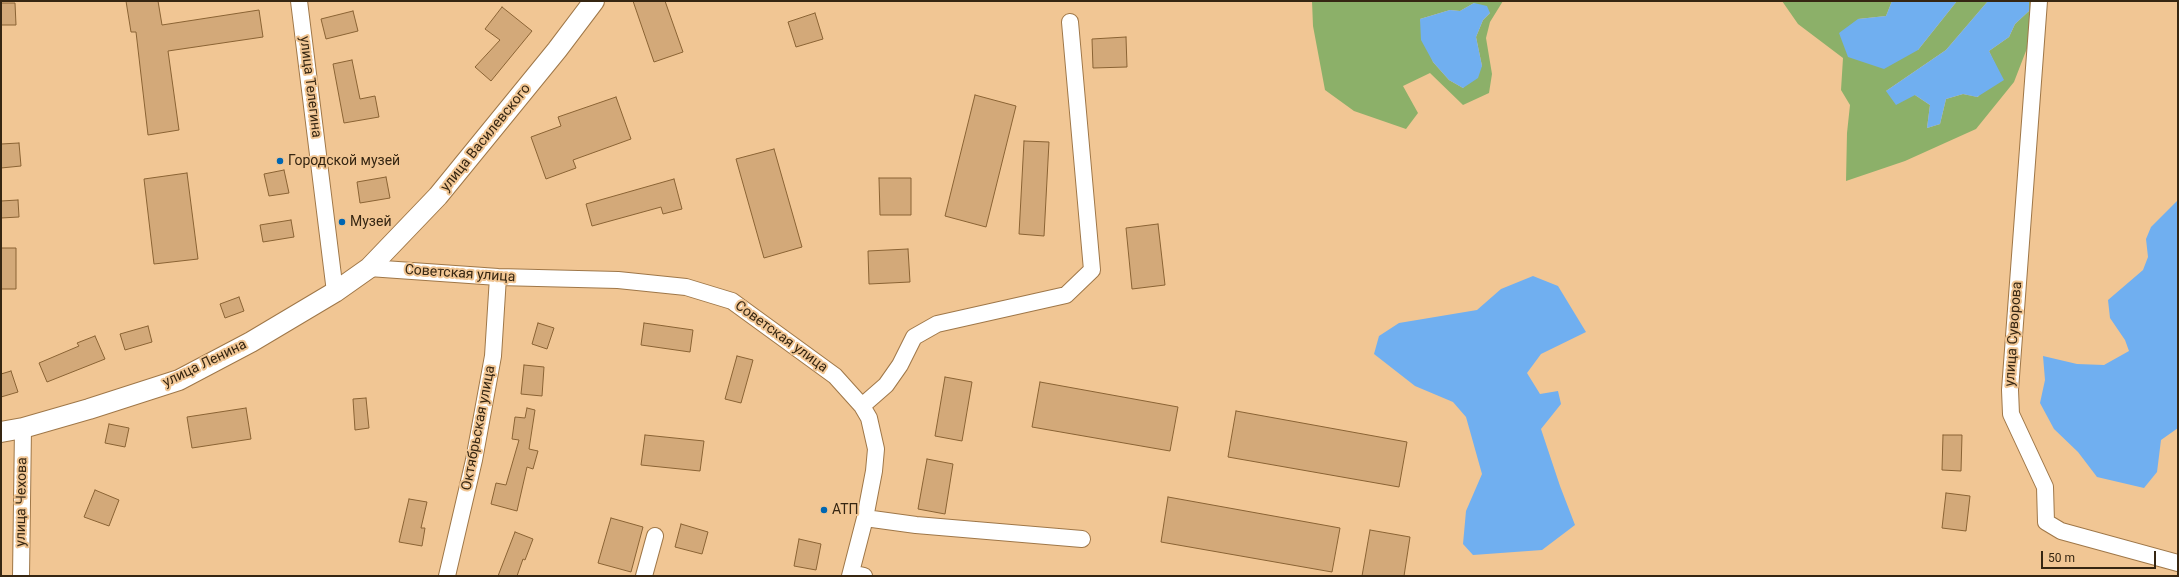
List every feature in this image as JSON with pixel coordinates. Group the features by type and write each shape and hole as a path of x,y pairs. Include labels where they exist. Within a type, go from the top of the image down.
{"main road":[{"name":"улица Василевского","path":"369,268 438,196 557,50 594,1"},
{"name":"улица Ленина","path":"1,432 23,428 179,380 251,342 335,292 369,268"}],"street":[{"name":"улица Телегина","path":"299,1 335,292"},
{"name":"улица Суворова","path":"2039,1 2010,390 2011,414 2045,487 2046,522 2061,531 2178,563"},
{"path":"862,406 886,385 900,364 914,337 937,324 1066,295 1092,270 1070,22"},
{"name":"Советская улица","path":"369,268 498,277 618,280 686,287 732,301 835,376 862,406 874,434 876,449 874,471 855,575"},
{"name":"Октябрьская улица","path":"447,576 474,460 493,356 498,277"},
{"name":"улица Чехова","path":"21,576 23,428"},
{"path":"866,518 916,525 1082,539"},
{"path":"644,576 655,536"}],"green space":[{"path":"1312,1 1503,1 1490,22 1486,38 1492,74 1489,93 1463,105 1430,73 1403,86 1418,113 1406,129 1354,111 1325,90 1313,26","holes":["1474,3 1490,13 1483,20 1476,37 1482,66 1463,88 1449,80 1433,62 1420,19 1450,10 1460,11"]},
{"path":"1782,1 1892,1 1886,16 1858,19 1918,50 1957,1 1988,1 1946,50 1886,91 1915,95 1930,105 1927,128 1940,124 1946,99 1963,94 1978,97 1995,64 1989,51 2009,37 2015,24 2029,11 2029,1 2035,1 2036,25 2014,82 1976,129 1905,161 1846,181 1847,133 1850,105 1841,90 1843,58 1798,24"}],"water":[{"path":"1892,1 1957,1 1918,50 1884,69 1848,57 1839,33 1858,19 1886,16"},
{"path":"1988,1 2029,1 2029,11 2015,24 2009,37 1989,51 2004,80 1977,97 1963,94 1946,99 1940,124 1927,128 1930,105 1915,95 1896,105 1886,91 1946,50"},
{"path":"1474,3 1487,6 1490,13 1483,20 1476,37 1482,66 1478,78 1463,88 1449,80 1433,62 1421,40 1420,19 1450,10 1460,11"},
{"path":"2178,200 2178,428 2161,440 2157,472 2144,488 2097,477 2078,452 2054,429 2040,403 2045,380 2043,356 2077,364 2104,365 2129,351 2125,340 2110,318 2108,300 2143,270 2148,257 2146,239 2151,227"},
{"path":"1533,276 1558,286 1586,332 1541,354 1527,373 1540,394 1558,391 1561,404 1541,429 1575,525 1542,550 1473,555 1463,544 1466,511 1482,474 1466,417 1453,402 1415,386 1374,354 1379,336 1399,323 1477,310 1501,289"}],"building":[{"path":"126,1 158,1 162,25 259,10 263,37 168,51 179,130 148,135 136,32 131,32"},
{"path":"633,1 665,1 683,52 654,62"},
{"path":"1,3 15,3 16,25 1,25"},
{"path":"502,7 532,31 491,81 475,67 500,40 485,29"},
{"path":"353,11 358,31 326,39 321,19"},
{"path":"815,13 823,39 796,47 788,22"},
{"path":"1126,37 1127,67 1093,68 1092,39"},
{"path":"352,60 360,99 375,96 379,117 344,123 333,64"},
{"path":"975,95 1016,106 986,227 945,216"},
{"path":"616,97 631,139 573,160 576,168 546,179 531,137 561,126 558,117"},
{"path":"1024,141 1049,142 1044,236 1019,234"},
{"path":"19,143 21,166 1,168 1,144"},
{"path":"774,149 802,247 764,258 736,159"},
{"path":"284,170 289,193 269,196 264,174"},
{"path":"187,173 198,259 154,264 144,179"},
{"path":"386,177 390,198 360,203 357,182"},
{"path":"879,178 911,178 911,215 880,215"},
{"path":"674,179 682,209 663,214 661,207 592,226 586,204"},
{"path":"18,200 19,217 1,218 1,201"},
{"path":"291,220 294,237 263,242 260,225"},
{"path":"1158,224 1165,285 1132,289 1126,228"},
{"path":"1,248 16,248 16,289 1,289"},
{"path":"908,249 910,282 869,284 868,251"},
{"path":"239,297 244,311 225,318 220,304"},
{"path":"538,323 554,328 547,349 532,344"},
{"path":"644,323 693,330 690,352 641,345"},
{"path":"148,326 152,342 125,350 120,334"},
{"path":"95,336 105,359 47,382 39,363 79,346 77,343"},
{"path":"737,356 753,360 741,403 725,399"},
{"path":"524,365 544,367 542,396 521,394"},
{"path":"11,371 18,392 1,397 1,374"},
{"path":"945,377 972,382 962,441 935,436"},
{"path":"1040,382 1178,407 1170,451 1032,427"},
{"path":"366,398 369,428 355,430 353,399"},
{"path":"246,408 251,439 192,448 187,417"},
{"path":"527,408 535,410 529,449 538,451 533,469 527,467 517,511 491,504 496,483 506,485 519,440 512,439 515,417 525,418"},
{"path":"1236,411 1407,442 1399,487 1228,457"},
{"path":"109,424 129,428 125,447 105,443"},
{"path":"645,435 704,441 700,471 641,465"},
{"path":"1943,435 1962,435 1961,471 1942,470"},
{"path":"927,459 953,464 945,514 918,509"},
{"path":"95,490 119,500 109,526 84,517"},
{"path":"1946,493 1970,496 1966,531 1942,528"},
{"path":"1168,497 1340,528 1332,572 1161,542"},
{"path":"409,499 427,502 421,528 425,528 422,546 399,542"},
{"path":"611,518 643,527 631,572 598,563"},
{"path":"681,524 708,532 702,554 675,547"},
{"path":"1370,530 1410,537 1404,576 1362,576"},
{"path":"515,532 533,539 525,560 523,559 517,576 498,576"},
{"path":"799,539 821,544 816,570 794,566"}],"place":[{"name":"Городской музей","path":"280,161"},
{"name":"Музей","path":"342,222"},
{"name":"АТП","path":"824,510"}]}
